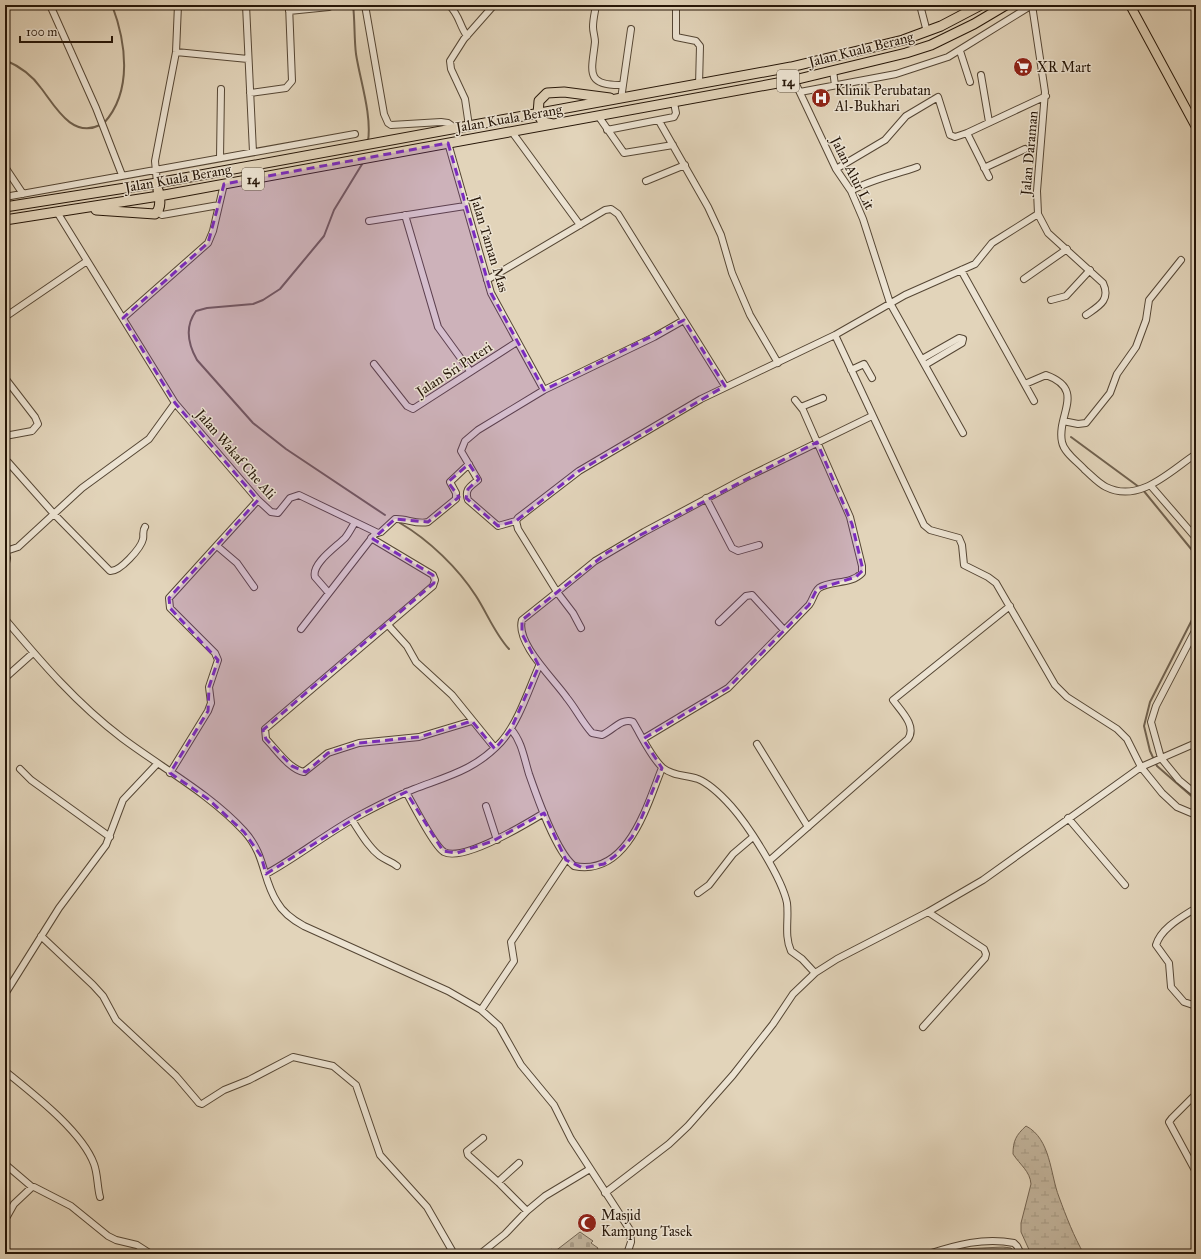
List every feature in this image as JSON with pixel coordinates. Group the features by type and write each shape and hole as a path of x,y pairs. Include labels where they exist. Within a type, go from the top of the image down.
{"highway":[{"name":"Jalan Kuala Berang","path":"5,207 157,183 791,67 902,40 927,32 981,5"},
{"name":"Jalan Kuala Berang","path":"5,220 159,196 599,117 794,80 906,53 931,45 974,24 1006,5"},
{"path":"560,124 544,122 538,114 539,101 547,93 564,92 620,99"},
{"path":"82,208 150,215 158,212 159,196 157,183"}],"main road":[{"path":"1130,5 1196,127"}],"street":[{"path":"50,5 96,108 122,176"},
{"path":"157,183 155,170 176,52 178,5"},
{"path":"246,5 253,152"},
{"path":"365,5 384,114 388,123 391,125 441,122 448,123 455,128"},
{"path":"450,5 461,21 467,36"},
{"path":"469,126 465,99 450,64 452,56 494,5"},
{"path":"596,5 593,28 595,44 591,67 593,74 604,84 622,85"},
{"path":"676,5 676,37 696,41 700,46 699,85"},
{"path":"920,5 927,32"},
{"path":"800,92 896,74 948,57 960,51 1032,5"},
{"name":"Jalan Daraman","path":"1032,5 1046,96 1037,191 1038,214 1048,233 1103,283 1106,294 1103,303 1086,315"},
{"path":"250,93 286,88 290,85 293,75 289,8 329,7"},
{"path":"620,99 631,29"},
{"path":"960,51 970,82"},
{"path":"176,52 248,59"},
{"path":"833,71 836,85"},
{"path":"981,75 989,122"},
{"name":"Jalan Alur Lit","path":"794,80 836,169 851,190 863,219 890,303 963,433"},
{"path":"220,158 221,89"},
{"path":"836,169 885,140 906,116 938,97 950,135 955,137 967,133 1046,96"},
{"path":"607,130 659,121 676,115 674,103"},
{"path":"599,117 624,153 673,145"},
{"path":"659,121 708,207 721,235 732,273 750,315 778,363"},
{"path":"512,132 580,225"},
{"path":"967,133 989,177"},
{"path":"5,197 355,134"},
{"path":"320,140 322,153"},
{"name":"Jalan Taman Mas","path":"448,143 491,293 544,390"},
{"path":"984,168 1025,149"},
{"path":"646,181 685,165"},
{"path":"5,167 23,194"},
{"path":"851,190 866,183 890,177 917,167"},
{"path":"123,318 208,243 213,231 224,184"},
{"path":"158,212 162,215 219,205"},
{"path":"369,221 465,206"},
{"path":"487,280 605,210 608,209 615,211 725,386"},
{"name":"Jalan Wakaf Che Ali","path":"57,212 175,403 258,500 271,512 275,513 280,512 292,496 299,495 376,532"},
{"path":"684,320 654,337 544,390 478,430 464,441 461,451 478,480 468,489 466,495 468,500 498,526 516,522 518,518 579,471 662,421 725,386 778,363 835,335 890,303 978,261 992,243 1038,214"},
{"path":"405,216 438,327 470,371"},
{"path":"1024,279 1067,249"},
{"path":"1063,421 1078,424 1086,422 1110,393 1116,374 1140,338 1149,300 1181,260"},
{"path":"5,317 87,261"},
{"path":"961,270 1034,401"},
{"path":"1051,300 1066,296 1090,270"},
{"path":"835,335 924,525 930,530 959,538 962,544 964,565 993,580 1004,593 1055,685 1067,696 1123,734 1142,766 1172,803 1196,815"},
{"path":"959,338 963,339 962,343 923,362 959,338"},
{"name":"Jalan Sri Puteri","path":"374,364 407,406 413,409 470,371 518,342"},
{"path":"851,370 864,364 872,378"},
{"path":"1025,384 1046,375 1061,384 1068,396 1069,403 1063,421 1062,444 1066,451 1098,482 1107,488 1116,490 1132,490 1151,486 1196,454"},
{"path":"5,378 8,385 35,417 38,424 35,429 5,436"},
{"path":"802,407 823,398"},
{"path":"643,739 728,688 809,605 820,587 856,577 863,570 852,524 802,407 795,400"},
{"path":"5,568 7,562 6,550 18,547 82,488 149,439 175,403"},
{"path":"816,973 802,959 791,951 789,946 785,897 769,861 732,806 708,784 698,779 672,773 662,768 633,722 630,720 623,722 602,735 592,733 567,697 539,666 522,634 521,625 522,620 608,552 706,498 872,416"},
{"path":"8,462 54,514 110,571 114,571 121,567 133,554 143,540 145,527"},
{"path":"301,629 328,592 376,532 382,532 395,519 404,519 419,523 428,522 456,499 456,493 450,482 469,464"},
{"path":"1151,486 1196,538"},
{"path":"706,498 732,548 738,551 759,545"},
{"path":"170,773 208,711 211,703 208,690 218,660 215,653 170,608 168,602 169,598 258,500"},
{"path":"328,592 315,577 314,570 325,556 347,535 355,522"},
{"path":"516,522 518,529 557,592 573,613 581,628"},
{"path":"371,538 433,575 435,580 433,586 265,729 266,739 292,766 298,771 304,772 328,753 359,743 418,737 472,721"},
{"path":"217,546 237,563 254,587"},
{"path":"719,622 746,596 752,595 784,630"},
{"path":"769,861 910,736 911,725 893,700 1010,606"},
{"path":"5,620 60,684 89,712 157,764 208,799 244,832 258,852 277,902 284,911 298,923 448,991 481,1010 499,1026 519,1061 554,1104 571,1139 630,1230 631,1242 627,1254"},
{"path":"388,625 407,646 416,662 452,694 495,748"},
{"path":"1196,629 1152,718 1151,727 1160,758 1180,780 1196,794"},
{"path":"5,678 33,653"},
{"path":"266,874 288,862 352,820 406,792 462,772 495,748 511,729 539,666"},
{"path":"511,729 521,745 529,773 544,813 566,860 574,866 594,867 604,864 632,837 642,819 662,768"},
{"path":"605,1193 669,1144 688,1126 733,1075 773,1024 793,994 816,973 866,943 928,912 983,880 1142,766 1196,743"},
{"path":"757,744 808,827"},
{"path":"5,994 59,908 110,837 123,800 157,764"},
{"path":"20,769 31,780 110,837"},
{"path":"406,792 438,847 444,852 457,853 498,840 544,813"},
{"path":"486,806 498,840"},
{"path":"1068,818 1125,885"},
{"path":"352,820 371,848 384,859 397,866"},
{"path":"698,893 709,885 733,854 754,837"},
{"path":"481,1010 514,961 511,942 566,860"},
{"path":"1196,908 1168,928 1158,938 1156,945 1168,963 1171,987 1184,1002 1196,1006"},
{"path":"923,1027 985,958 986,954 984,949 928,912"},
{"path":"41,936 93,985 103,996 116,1020 176,1076 199,1103 202,1104 224,1090 249,1080 292,1056 333,1066 352,1080 360,1092 383,1160 427,1207 454,1254"},
{"path":"5,1071 44,1103 80,1140 93,1162 97,1174 100,1197"},
{"path":"1196,1094 1169,1122 1196,1172"},
{"path":"483,1138 469,1148 467,1153 526,1210"},
{"path":"498,1182 519,1163"},
{"path":"5,1164 32,1187 40,1189 66,1203 108,1236 116,1240 137,1245 151,1254"},
{"path":"480,1254 505,1234 526,1210 552,1190 590,1170"},
{"path":"5,1220 14,1204 32,1187"},
{"path":"928,1254 965,1242 1009,1242 1016,1244 1021,1254"}],"highlighted area":[{"path":"448,143 491,293 544,390 684,320 725,386 579,471 516,521 498,526 466,498 468,489 479,479 469,464 448,482 459,497 428,522 395,519 373,539 433,575 434,583 263,730 266,739 292,766 306,772 328,753 359,743 419,737 472,721 495,749 511,729 539,666 522,634 522,620 608,552 817,442 852,524 863,570 856,577 817,589 809,605 728,688 643,739 662,768 641,819 632,837 615,856 604,864 583,868 566,860 544,813 493,841 457,853 443,851 406,792 360,815 266,874 261,856 244,832 208,799 170,773 208,711 209,687 218,660 170,608 169,598 258,500 175,403 123,318 208,243 224,184"}],"green space":[{"path":"1026,1126 1034,1132 1045,1148 1056,1188 1067,1219 1084,1254 1031,1254 1021,1232 1021,1223 1031,1184 1029,1175 1013,1154 1013,1149 1016,1138"},
{"path":"580,1232 593,1241 591,1243 598,1248 594,1254 545,1254 552,1249 554,1252"},
{"path":"1011,1248 1016,1254 942,1254 962,1249"}],"waterway":[{"path":"104,123 113,110 123,81 124,66 121,35 112,5"},
{"path":"353,5 356,54 367,109 369,131 368,141"},
{"path":"5,60 20,68 34,79 58,111 73,124 81,128 90,128 100,125"},
{"path":"364,161 334,210 324,236 280,289 263,300 253,304 207,308 196,311 190,323 189,335 197,360 253,423 286,449 385,515"},
{"path":"1071,437 1139,487"},
{"path":"1143,490 1196,555"},
{"path":"400,523 432,546 461,575 476,596 495,630 509,649"},
{"path":"1196,612 1150,702 1144,726 1150,751 1157,766 1196,800"}],"place":[{"name":"XR Mart","path":"1023,67"},
{"name":"Klinik Perubatan Al-Bukhari","path":"821,98"},
{"name":"Masjid Kampung Tasek","path":"587,1223"}]}
